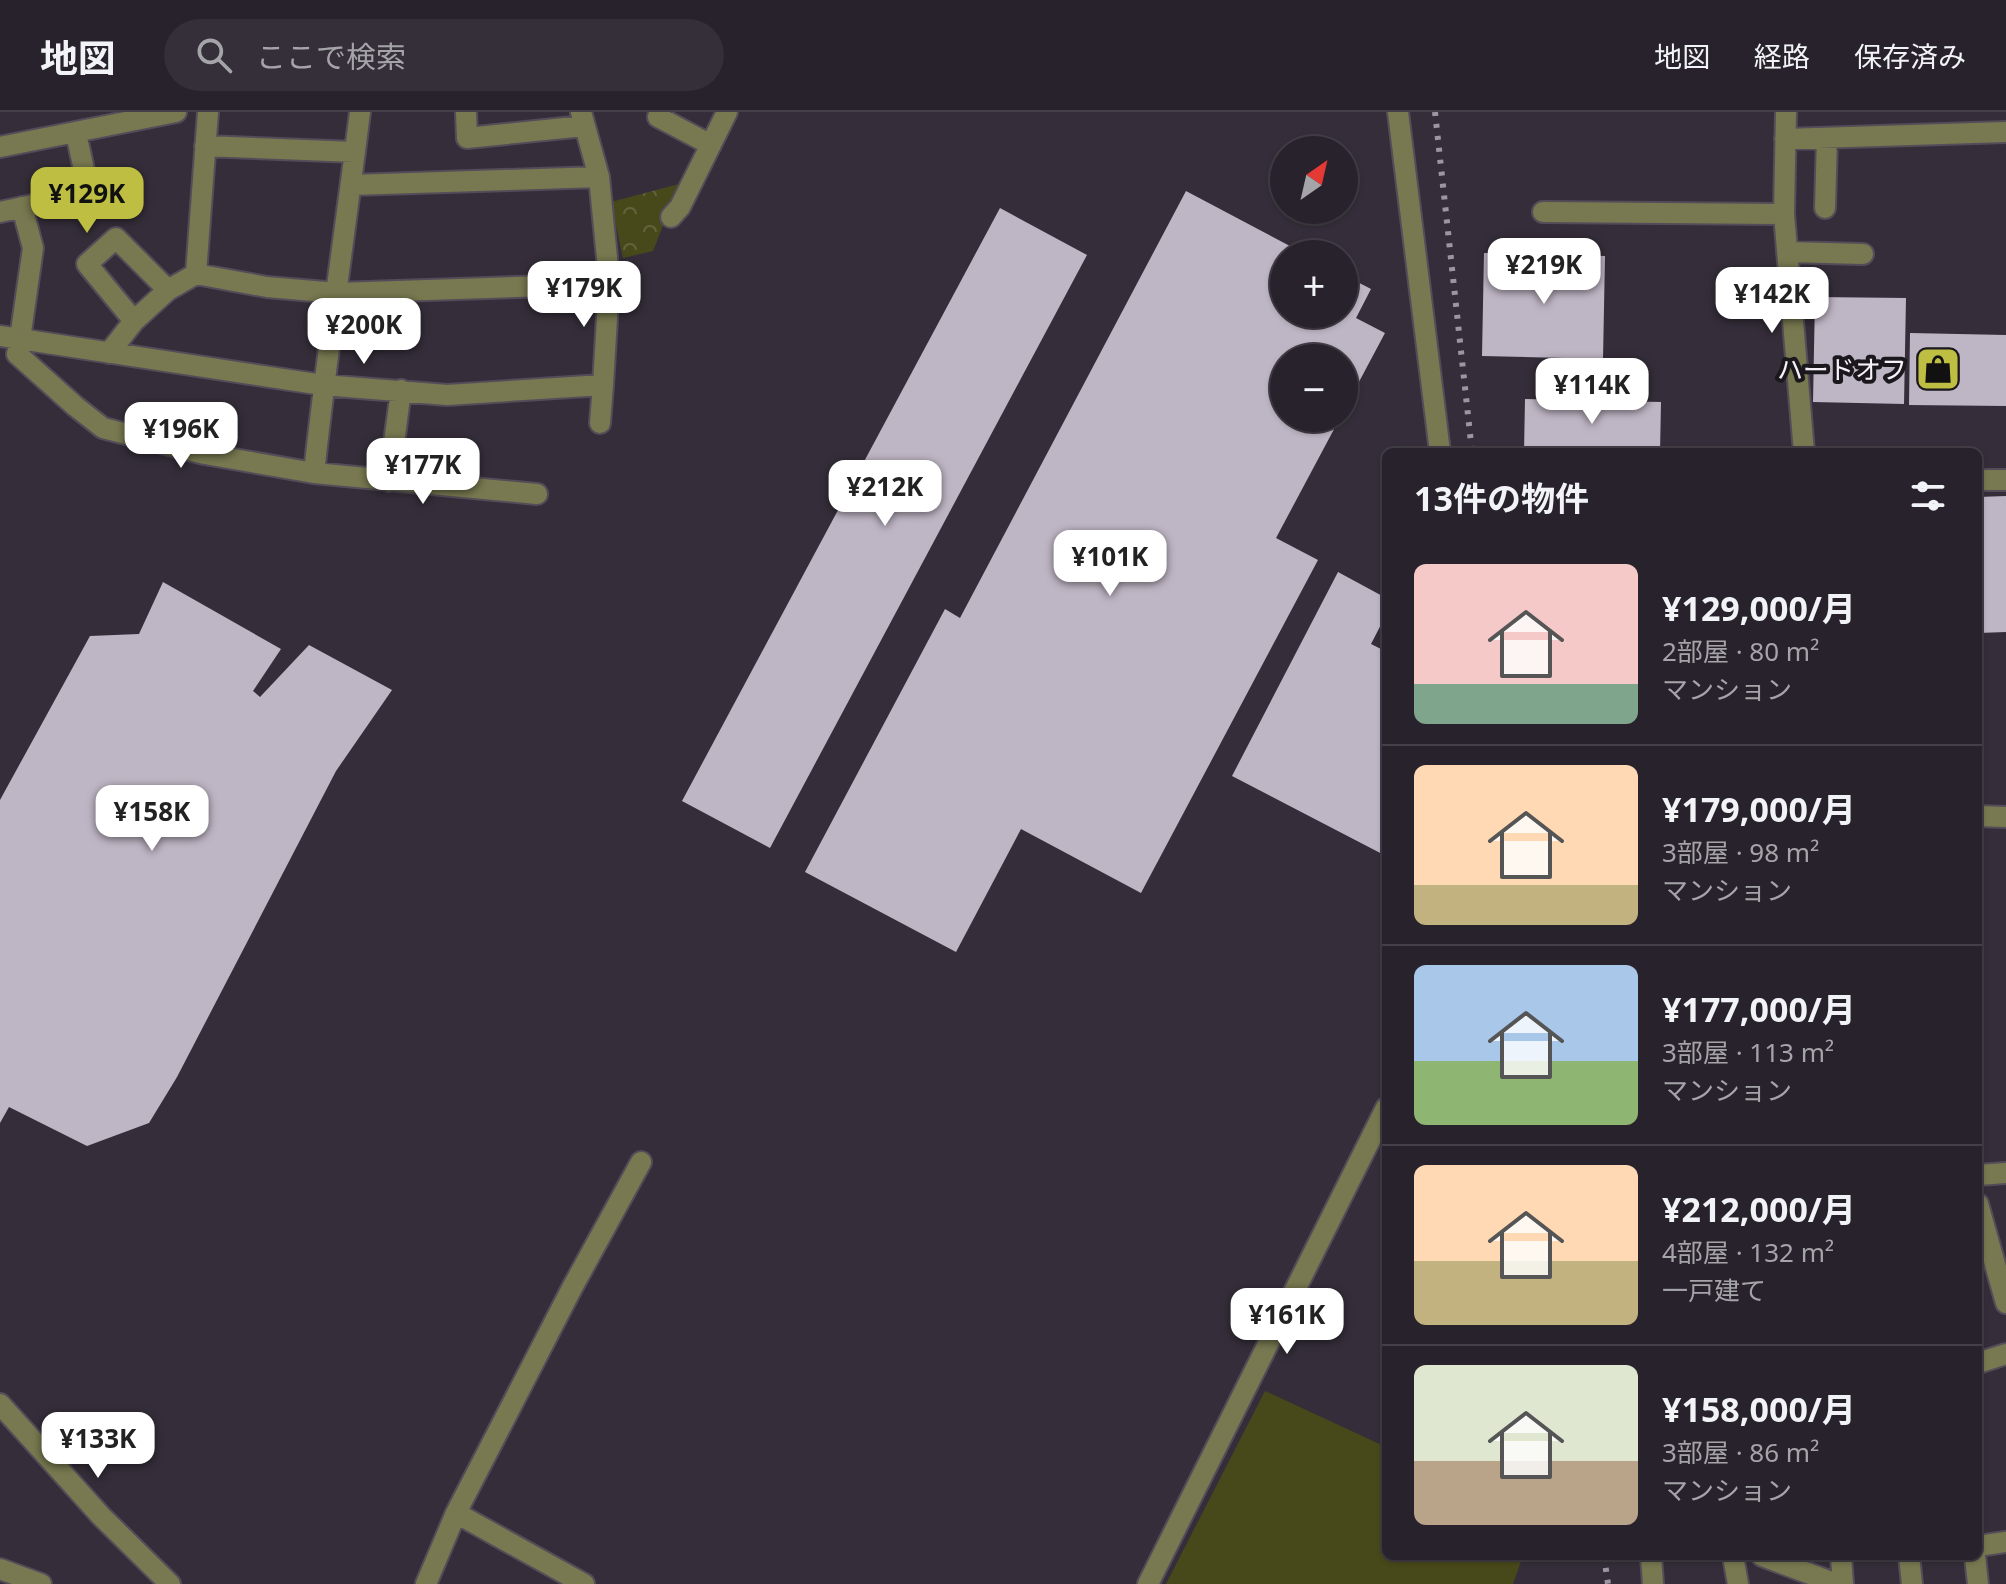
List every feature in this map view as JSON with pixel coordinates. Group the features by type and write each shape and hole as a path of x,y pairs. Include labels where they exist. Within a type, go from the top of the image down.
{"street":[{"path":"0,147 176,112"},
{"path":"196,274 208,112"},
{"path":"314,473 360,112"},
{"path":"466,112 467,138 582,119 599,177 609,284 600,423"},
{"path":"660,112 658,117 711,145"},
{"path":"671,217 680,207 727,112"},
{"path":"1398,112 1440,448"},
{"path":"1786,112 1784,214 1804,448"},
{"path":"1785,139 2006,132"},
{"path":"0,212 89,193 76,133"},
{"path":"1825,208 1827,138"},
{"path":"205,146 355,152"},
{"path":"351,185 599,177"},
{"path":"22,207 33,248 10,338 17,354 103,428 205,454 314,473 537,494"},
{"path":"1543,212 1784,214"},
{"path":"134,321 87,264 116,238 168,290"},
{"path":"1787,252 1863,254"},
{"path":"109,353 134,321 168,290 196,274 267,287 337,293 609,284"},
{"path":"10,338 323,385 447,395 603,385"},
{"path":"389,481 401,390"},
{"path":"1982,480 2006,480"},
{"path":"1982,816 2006,817"},
{"path":"1148,1584 1382,1116"},
{"path":"426,1584 456,1513 641,1162"},
{"path":"1982,1175 2006,1173"},
{"path":"1984,1250 2006,1303"},
{"path":"1982,1362 2006,1354"},
{"path":"0,1404 165,1582"},
{"path":"456,1513 584,1584"},
{"path":"1982,1545 2006,1542"},
{"path":"1651,1560 1653,1584"},
{"path":"1734,1560 1738,1584"},
{"path":"1773,1560 1840,1584 1841,1560"},
{"path":"1909,1560 1912,1584"},
{"path":"1975,1560 1978,1584"},
{"path":"7,1575 41,1584"}],"green space":[{"path":"679,184 653,251 623,258 611,202"},
{"path":"1265,1391 1382,1445 1382,1560 1522,1560 1513,1584 1166,1584"}],"building":[{"path":"1186,191 1279,240 1270,240 1270,328 1358,328 1358,319 1385,333 1358,384 1358,344 1270,344 1270,432 1333,432 1276,538 1318,560 1141,893 1021,829 956,952 805,872 945,609 960,618"},
{"path":"1000,208 1087,255 770,848 682,801"},
{"path":"1484,253 1605,256 1603,359 1482,356"},
{"path":"1358,282 1371,289 1358,314"},
{"path":"1815,297 1906,298 1904,404 1813,402"},
{"path":"1910,333 2006,335 2006,406 1909,405"},
{"path":"1525,399 1661,402 1660,448 1524,448"},
{"path":"2006,496 2006,632 1982,633 1982,497"},
{"path":"1338,572 1382,596 1382,623 1371,644 1381,649 1382,654 1382,854 1232,776"},
{"path":"163,582 281,649 253,691 260,697 309,645 392,690 336,771 177,1077 149,1123 87,1146 9,1107 0,1123 0,800 90,636 139,634"}],"railway":[{"path":"1435,112 1472,448"},
{"path":"1605,1560 1608,1584"}],"place":[{"name":"ハードオフ","path":"1938,369"}]}
